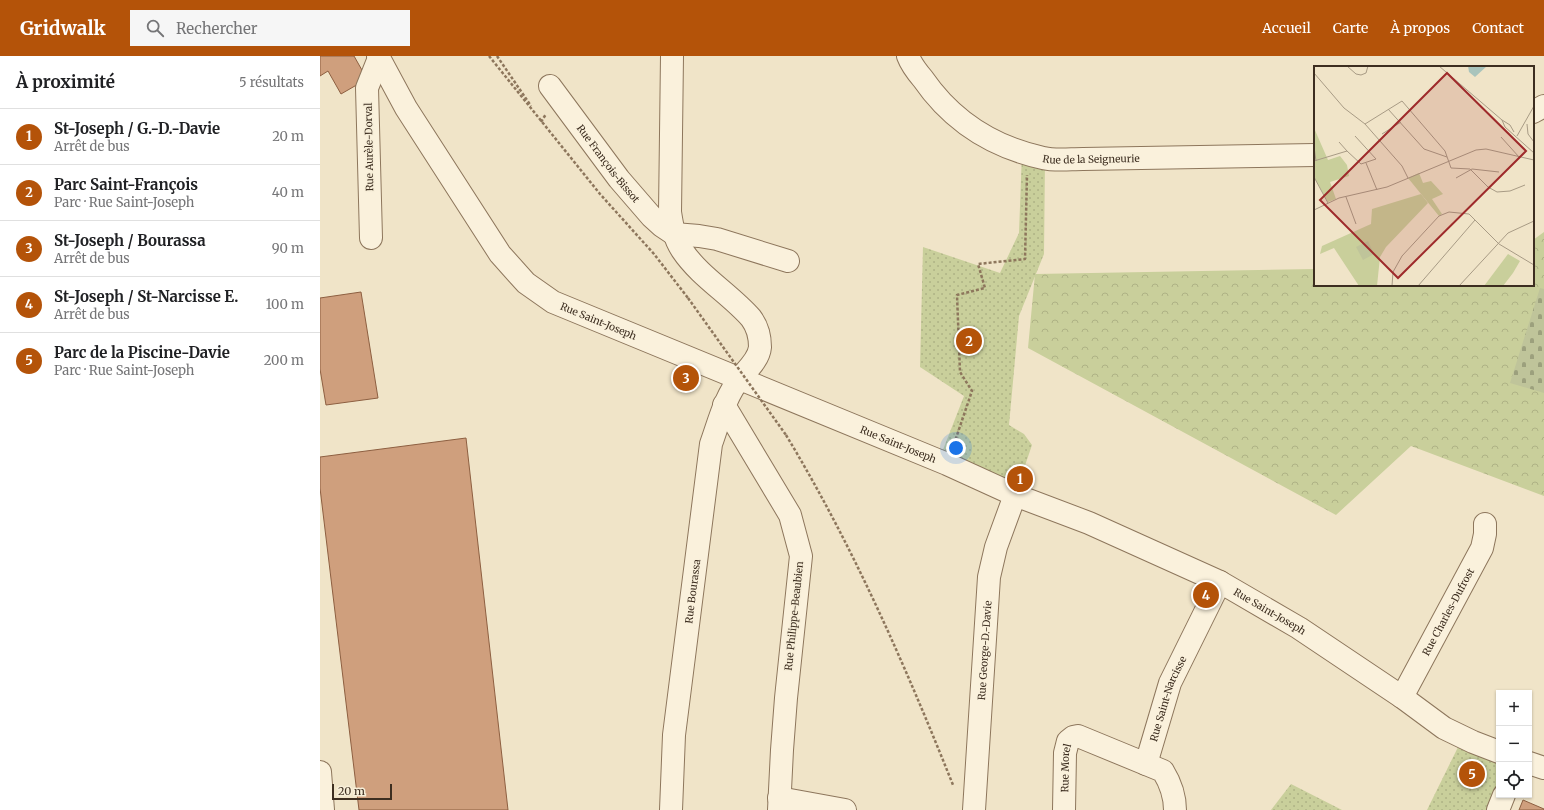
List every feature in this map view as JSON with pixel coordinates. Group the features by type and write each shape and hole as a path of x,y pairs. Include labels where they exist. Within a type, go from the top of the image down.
{"street":[{"name":"Rue François-Bissot","path":"672,56 670,212 674,234 681,249 692,263 752,319 759,333 760,348 753,364 739,379"},
{"name":"Rue de la Seigneurie","path":"908,56 929,88 951,112 979,134 1010,149 1045,159 1314,155"},
{"name":"Rue Aurèle-Dorval","path":"371,238 367,88 378,57"},
{"name":"Rue Saint-Joseph","path":"378,57 406,108 500,254 526,283 553,302 947,464 1015,495 1090,523 1220,582 1300,628 1402,697 1444,728 1496,751"},
{"name":"Rue François-Bissot","path":"550,86 623,184 651,216 674,234"},
{"path":"1534,111 1544,106"},
{"path":"674,234 717,239 788,261"},
{"name":"Rue Bourassa","path":"671,810 674,735 711,444 724,405 739,379"},
{"name":"Rue Philippe-Beaubien","path":"724,405 790,515 800,556 786,698 779,804 845,810"},
{"name":"Rue George-D.-Davie","path":"974,810 989,578 996,547 1015,495"},
{"name":"Rue Charles-Dufrost","path":"1402,697 1482,548 1485,534 1485,524"},
{"name":"Rue Saint-Narcisse","path":"1146,764 1170,683 1220,582"},
{"name":"Rue Morel","path":"1064,810 1065,753 1068,741 1073,737 1078,736 1146,764"},
{"path":"1146,764 1162,771 1170,783 1175,800 1175,810"},
{"path":"1532,764 1544,768"},
{"path":"320,772 323,810"},
{"path":"1498,810 1503,798"}],"path":[{"path":"489,56 600,194 654,254 688,298 786,435 811,477 851,552 940,752 954,788"},
{"path":"497,56 541,122"},
{"path":"947,464 972,391 960,372 957,295 985,288 978,264 1025,259 1027,154"}],"green space":[{"path":"1022,152 1045,159 1044,254 1019,316 1009,425 1024,434 1032,445 1015,495 939,460 964,396 920,367 923,247 1000,273 1019,233"},
{"path":"1544,232 1544,496 1411,446 1336,515 1028,348 1035,274 1314,269 1314,286 1534,286 1534,239"},
{"path":"1540,288 1544,289 1544,393 1510,383"},
{"path":"1463,737 1496,751 1496,798 1498,798 1498,810 1427,810"},
{"path":"1291,784 1342,810 1271,810"}],"building":[{"path":"320,56 354,56 367,79 341,94 328,71 320,76"},
{"path":"361,292 378,398 326,405 320,369 320,298"},
{"path":"466,438 508,810 359,810 320,488 320,457"},
{"path":"1523,800 1544,809 1544,810 1519,810"}],"place":[{"name":"Parc Saint-François","path":"969,341"},
{"name":"St-Joseph / Bourassa","path":"686,378"},
{"name":"St-Joseph / G.-D.-Davie","path":"1020,479"},
{"name":"St-Joseph / St-Narcisse E.","path":"1206,595"},
{"name":"Parc de la Piscine-Davie","path":"1472,774"}]}
